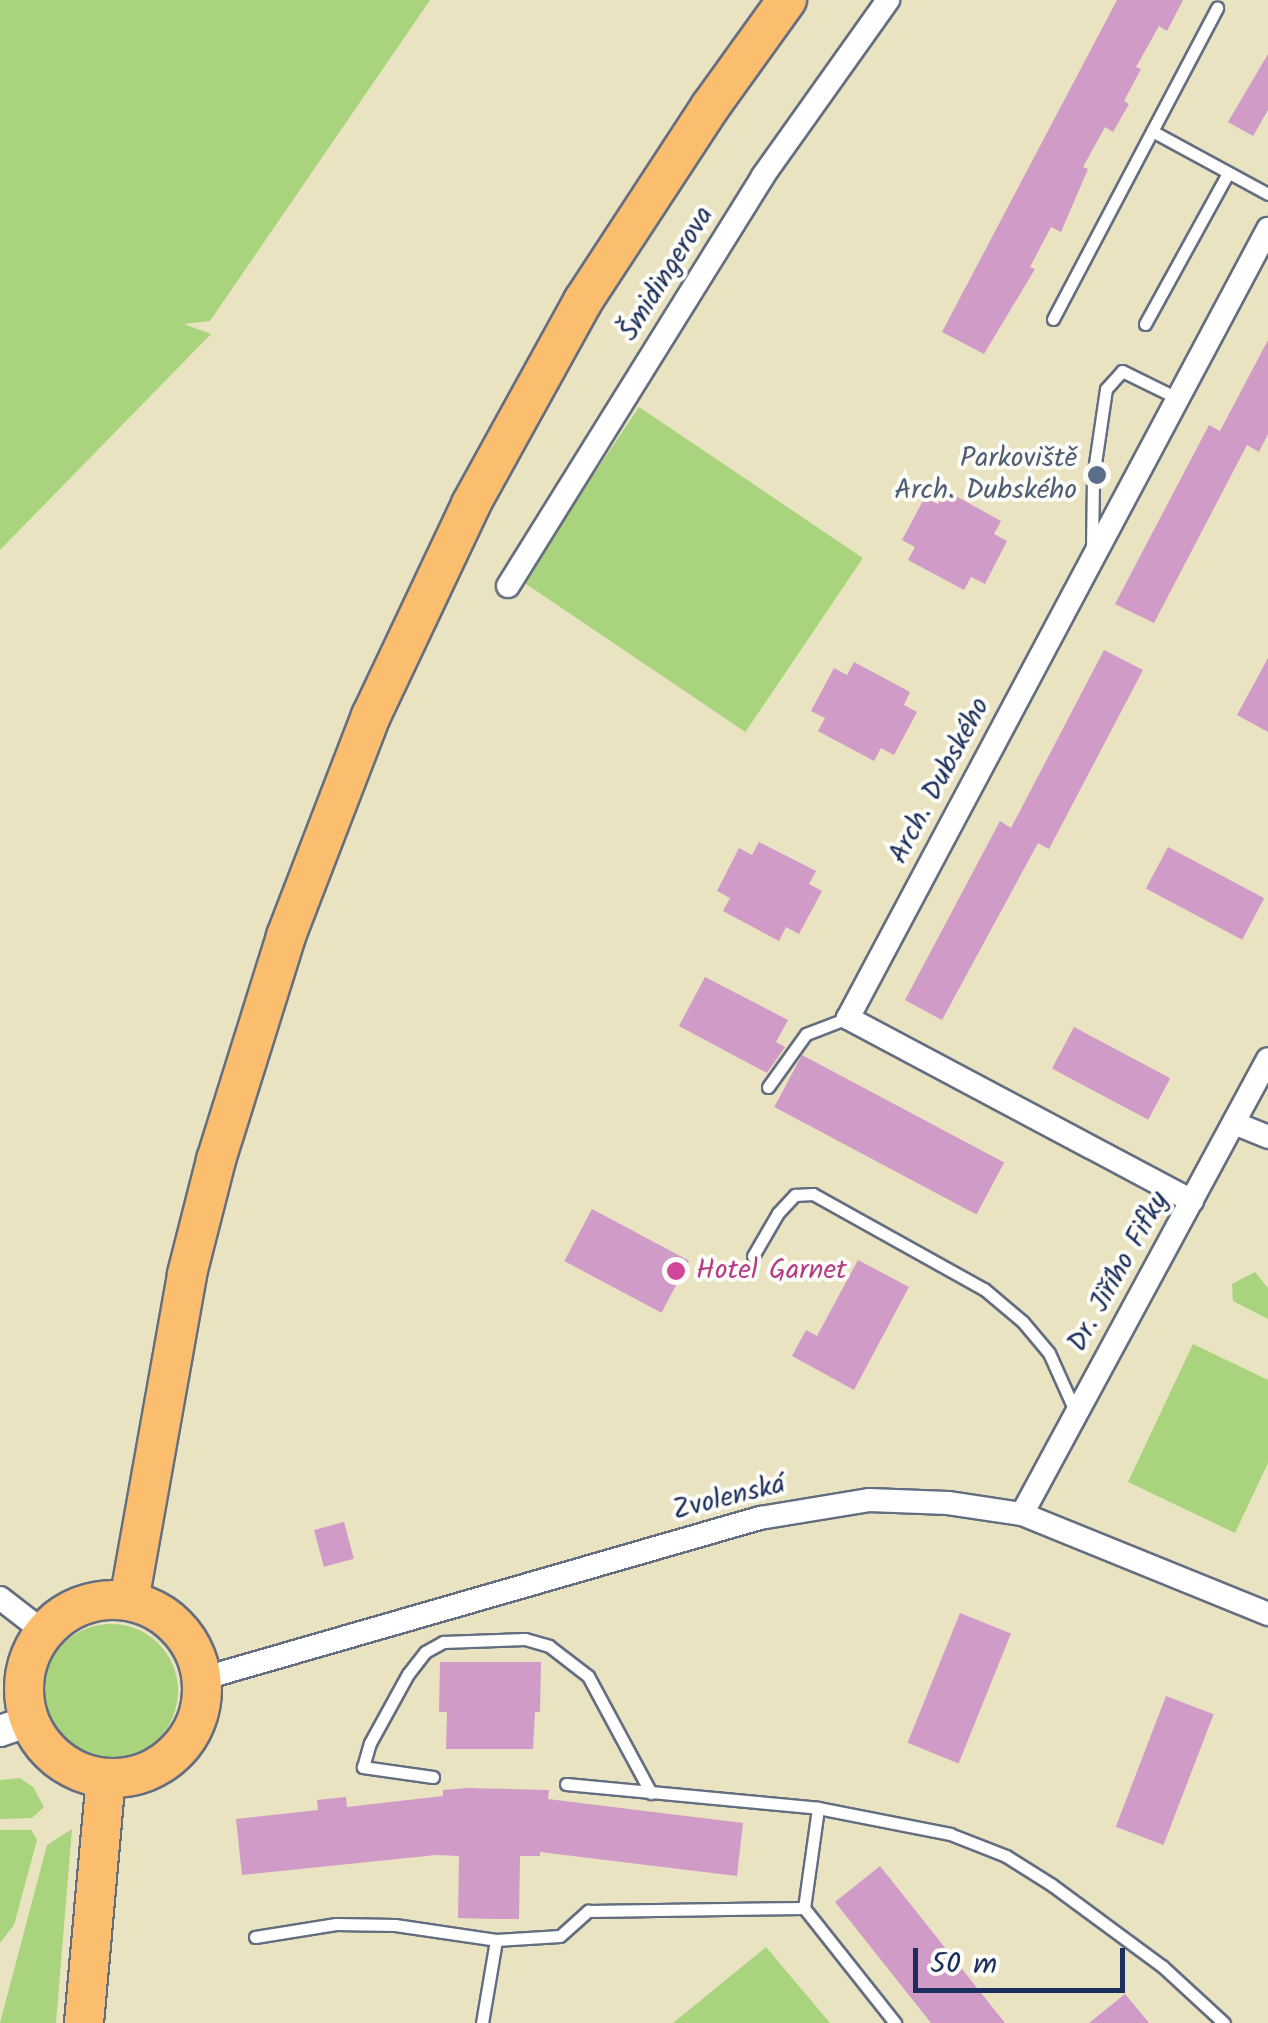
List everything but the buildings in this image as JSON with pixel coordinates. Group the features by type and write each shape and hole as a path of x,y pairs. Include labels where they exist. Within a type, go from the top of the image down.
{"main road":[{"path":"129,1601 180,1309 216,1160 286,936 371,716 471,504 574,318 678,155 788,0"},
{"path":"129,1601 156,1610 178,1628 194,1652 202,1679 200,1705 192,1730 176,1751 132,1776 106,1778 81,1772 59,1760 14,1726 24,1674 44,1632 82,1605 129,1601"},
{"path":"84,2023 106,1778"}],"street":[{"name":"Šmidingerova","path":"508,586 763,176 888,0"},
{"name":"Arch. Dubského","path":"848,1018 1268,228"},
{"path":"848,1018 1192,1201"},
{"name":"Dr. Jiřího Fifky","path":"1022,1514 1268,1059"},
{"path":"1234,1123 1268,1137"},
{"name":"Zvolenská","path":"202,1679 760,1518 869,1500 948,1502 1022,1514 1268,1614"},
{"path":"0,1598 44,1632"}],"lane":[{"path":"1053,320 1217,8"},
{"path":"1152,131 1268,194"},
{"path":"1145,324 1228,172"},
{"path":"1092,559 1093,477 1106,388 1122,371 1131,372 1178,398"},
{"path":"768,1087 806,1034 848,1018"},
{"path":"754,1256 778,1213 795,1195 813,1194 984,1288 1023,1322 1049,1353 1076,1412"},
{"path":"434,1777 363,1766 370,1743 408,1674 425,1652 443,1642 525,1638 549,1646 588,1676 651,1793"},
{"path":"566,1784 818,1808 950,1834 1006,1856 1162,1966 1224,2023"},
{"path":"818,1808 804,1908 895,2023"},
{"path":"255,1937 336,1924 395,1925 496,1940 560,1936 588,1911 804,1908"},
{"path":"482,2023 496,1940"}],"green space":[{"path":"0,0 430,0 210,321 184,324 211,334 0,550"},
{"path":"639,407 863,558 745,732 522,581"},
{"path":"1255,1272 1268,1288 1268,1319 1233,1301 1232,1284"},
{"path":"1193,1344 1268,1380 1268,1463 1235,1533 1128,1482"},
{"path":"111,1624 137,1629 158,1644 173,1665 178,1691 173,1717 158,1738 137,1753 111,1758 85,1753 64,1738 49,1717 44,1691 49,1665 64,1644 85,1629"},
{"path":"20,1778 33,1787 44,1807 32,1818 0,1819 0,1780"},
{"path":"72,1829 56,2023 0,2023 47,1845"},
{"path":"0,1830 31,1830 37,1840 14,1925 0,1943"},
{"path":"766,1947 830,2023 673,2023"}],"place":[{"name":"Parkoviště Arch. Dubského","path":"1097,475"},
{"name":"Hotel Garnet","path":"676,1271"}]}
